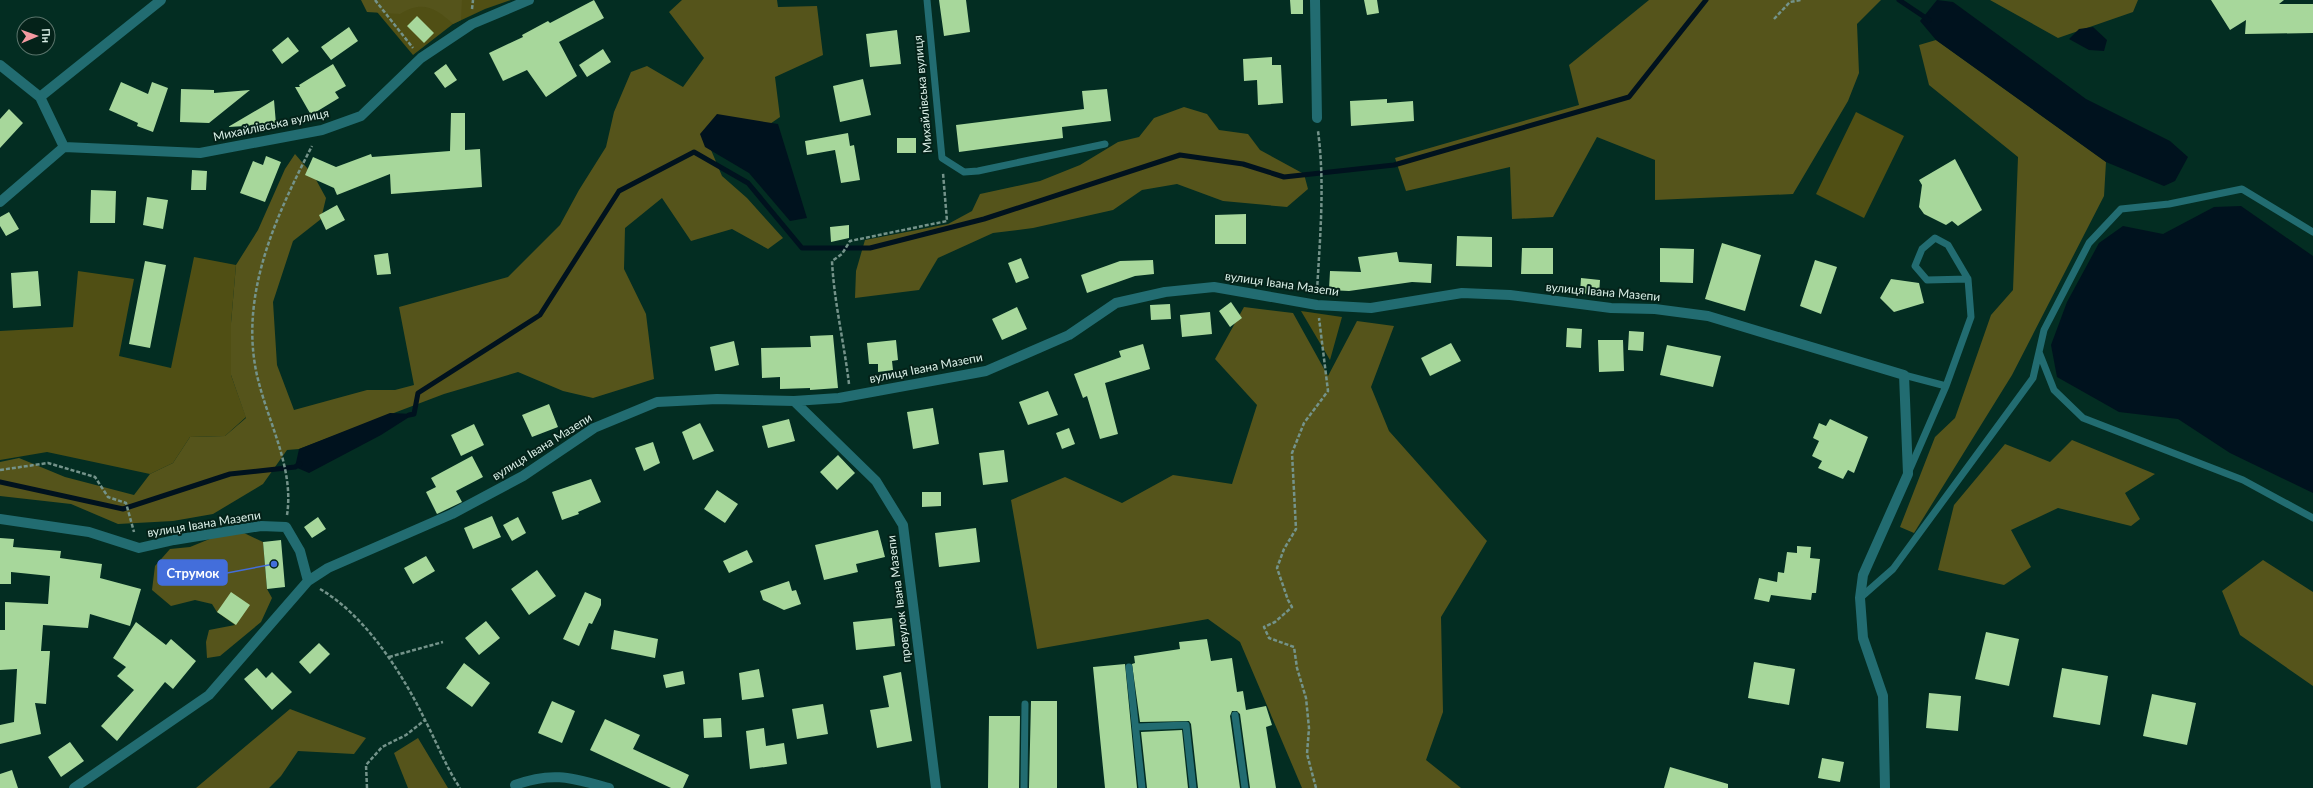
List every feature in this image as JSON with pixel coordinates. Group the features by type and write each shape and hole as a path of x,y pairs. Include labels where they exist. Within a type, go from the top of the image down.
{"street":[{"path":"40,97 161,0"},
{"name":"Михайлівська вулиця","path":"64,147 200,153 322,130 361,116 421,58 472,24 529,0"},
{"path":"1316,0 1317,118"},
{"path":"0,65 40,97 64,147 0,202"},
{"name":"вулиця Івана Мазепи","path":"74,788 209,695 308,581 328,568 452,514 523,476 594,428 657,402 717,399 794,401 850,396 986,370 1069,335 1116,303 1165,292 1214,287 1317,305 1371,308 1462,293 1510,295 1611,308 1662,310 1708,316 1904,375"},
{"path":"1885,788 1883,696 1863,638 1860,598 1863,575 1908,474 1904,375"},
{"name":"провулок Івана Мазепи","path":"794,401 876,481 903,525 936,788"},
{"name":"вулиця Івана Мазепи","path":"0,519 89,532 139,548 174,540 261,526 286,527"},
{"path":"286,527 300,551 308,581"},
{"path":"515,785 535,778 568,776 609,788"}],"lane":[{"name":"Михайлівська вулиця","path":"927,0 942,158 964,172 978,171 1105,144"},
{"path":"1860,598 1893,569 2032,378 2044,330 2089,244 2121,209 2169,204 2242,189 2313,232"},
{"path":"1908,474 1946,386 1971,317 1968,279 1948,245 1935,238 1922,249 1915,266 1927,280 1968,279"},
{"path":"2039,352 2054,390 2083,418 2243,480 2313,518"},
{"path":"1904,375 1946,386"},
{"path":"1129,666 1137,727 1142,788"},
{"path":"1024,788 1025,704"},
{"path":"1235,715 1245,788"},
{"path":"1137,727 1186,725 1193,788"}],"path":[{"path":"375,0 421,58"},
{"path":"1774,19 1790,2 1801,0"},
{"path":"1316,788 1307,754 1308,728 1306,698 1297,668 1294,647 1269,638 1264,627 1275,622 1292,607 1288,600 1278,568 1284,549 1296,529 1292,453 1304,423 1328,391 1317,305 1323,191 1322,161 1317,118"},
{"path":"286,527 290,502 279,448 255,365 253,331 258,278 286,198 315,140 322,130"},
{"path":"850,396 843,333 834,288 832,261 842,254 850,241 947,221 942,158"},
{"path":"0,470 48,463 95,477 108,497 126,503 128,514"},
{"path":"308,581 338,600 389,657 425,720 459,788"},
{"path":"389,657 443,642"},
{"path":"367,788 366,765 382,747 406,735 425,720"}],"shaded area":[{"path":"361,0 462,0 461,20 453,24 435,10 422,7 415,7 400,14 367,12"},
{"path":"367,0 511,0 485,9 453,24 413,55"},
{"path":"682,0 777,0 778,7 817,6 823,55 775,77 780,117 760,131 706,138 722,176 747,198 783,238 768,249 732,229 691,241 662,198 625,228 624,269 646,314 654,379 593,398 563,391 518,372 444,394 299,449 287,450 263,484 213,514 173,521 118,524 71,504 0,496 0,462 19,458 65,477 134,495 150,474 173,463 190,437 225,436 246,418 231,375 231,323 236,265 258,230 285,169 295,154 314,176 326,198 321,219 293,241 273,302 277,365 294,410 367,390 395,390 414,385 399,307 508,277 560,225 579,190 606,147 614,112 631,72 647,66 683,87 704,58 669,12"},
{"path":"1649,0 1881,0 1857,24 1859,73 1848,101 1793,194 1655,200 1655,160 1597,137 1553,217 1512,219 1510,167 1406,191 1395,158 1579,105 1569,65"},
{"path":"1990,0 2138,0 2133,12 2058,38"},
{"path":"1936,40 2106,162 2104,196 2012,375 1914,533 1900,527 1935,437 1955,418 1991,315 2013,290 2018,157 1929,85 1919,45"},
{"path":"1184,107 1207,114 1219,130 1248,134 1260,150 1304,174 1308,189 1287,207 1223,201 1177,184 1142,190 1113,210 1033,228 993,233 938,258 919,290 855,298 856,271 865,240 948,224 972,211 980,194 1040,181 1080,165 1118,142 1139,137 1154,118"},
{"path":"1856,112 1904,136 1864,218 1816,194"},
{"path":"194,257 236,265 231,323 231,375 246,417 225,436 190,437 173,463 150,474 47,452 0,460 0,331 73,327 78,271 134,279 119,356 171,368"},
{"path":"1244,307 1293,313 1328,376 1357,321 1394,326 1371,387 1389,431 1487,541 1441,617 1443,712 1426,760 1461,788 1302,788 1240,642 1208,619 1037,649 1011,500 1065,477 1122,503 1173,475 1232,484 1257,405 1215,359"},
{"path":"1301,311 1342,317 1330,360"},
{"path":"2072,440 2155,474 2125,493 2140,519 2131,526 2058,508 2011,530 2031,567 2004,585 1938,570 1954,505 2005,444 2050,462"},
{"path":"244,533 263,542 267,589 272,598 261,622 220,656 207,658 206,642 209,630 235,625 217,612 212,604 195,600 171,606 152,590 155,566 170,549 190,547 212,538"},
{"path":"2263,560 2313,592 2313,686 2240,635 2222,591"},
{"path":"290,709 366,738 354,754 298,751 281,776 269,788 196,788"},
{"path":"418,738 448,788 408,788 394,753"}],"water":[{"path":"1937,0 1953,2 2086,99 2170,141 2188,157 2175,181 2164,186 2106,162 1936,40 1920,21"},
{"path":"2093,27 2107,40 2104,51 2089,50 2069,39 2079,29"},
{"path":"717,114 778,124 807,218 790,221 749,173 705,147 700,134"},
{"path":"2241,206 2313,256 2313,493 2230,453 2178,419 2119,412 2057,377 2051,345 2067,302 2099,243 2123,226 2163,234 2214,207"},
{"path":"390,413 414,414 381,435 309,473 295,467 299,449"}],"building":[{"path":"594,0 604,18 559,42 577,76 546,97 527,70 503,81 489,53 523,37 522,35 548,21 550,23"},
{"path":"939,0 966,0 970,32 944,36"},
{"path":"1290,0 1303,0 1303,14 1291,14"},
{"path":"1364,0 1377,0 1379,13 1367,15"},
{"path":"2211,0 2284,0 2279,4 2313,4 2313,33 2245,34 2246,20 2230,30"},
{"path":"417,16 434,33 424,43 407,26"},
{"path":"349,27 358,41 331,60 321,47"},
{"path":"897,30 901,64 870,67 866,34"},
{"path":"288,37 299,51 282,64 272,50"},
{"path":"603,49 611,62 587,77 579,65"},
{"path":"1272,57 1272,65 1281,65 1283,103 1258,105 1257,80 1244,81 1243,59"},
{"path":"333,64 346,86 335,92 339,98 311,115 295,87 300,87 299,85"},
{"path":"446,64 457,80 445,88 434,73"},
{"path":"863,79 871,115 840,122 833,86"},
{"path":"121,82 148,94 152,82 168,88 153,132 137,126 138,123 109,110"},
{"path":"181,89 214,90 214,93 250,90 209,123 180,122"},
{"path":"1107,89 1111,121 1062,127 1063,138 959,152 956,125 1084,109 1082,91"},
{"path":"1387,99 1387,103 1413,101 1414,121 1351,126 1350,101"},
{"path":"274,100 276,124 228,127"},
{"path":"9,109 23,123 0,148 0,119"},
{"path":"451,113 465,113 465,150 480,149 482,187 391,194 390,174 337,195 334,188 305,175 313,157 336,167 371,154 372,157 450,151"},
{"path":"848,133 850,146 854,145 860,180 841,183 835,150 807,155 805,141"},
{"path":"897,138 916,138 916,153 897,153"},
{"path":"266,156 281,162 265,202 240,193 253,161 263,165"},
{"path":"1955,159 1982,210 1958,226 1952,221 1946,225 1924,214 1919,207 1922,185 1919,180"},
{"path":"192,170 207,171 206,190 191,190"},
{"path":"91,190 116,191 115,223 90,223"},
{"path":"147,197 168,200 163,229 143,225"},
{"path":"337,205 345,220 326,230 319,215"},
{"path":"9,212 19,229 6,236 0,226 0,217"},
{"path":"1246,214 1246,244 1215,244 1215,215"},
{"path":"849,225 849,238 831,242 830,227"},
{"path":"1457,236 1492,237 1492,267 1456,266"},
{"path":"1722,243 1761,255 1745,311 1705,299"},
{"path":"1522,248 1553,248 1553,274 1521,274"},
{"path":"1660,248 1694,249 1693,283 1660,282"},
{"path":"1397,252 1399,262 1432,264 1431,283 1412,282 1349,291 1329,290 1330,271 1361,272 1358,257"},
{"path":"388,253 391,274 377,275 374,255"},
{"path":"1021,258 1029,278 1016,283 1008,263"},
{"path":"1153,260 1154,274 1135,276 1087,293 1081,275 1120,261"},
{"path":"1815,260 1837,267 1821,314 1800,306"},
{"path":"145,261 166,265 150,348 129,344"},
{"path":"38,271 41,306 13,308 11,273"},
{"path":"1581,278 1600,280 1599,295 1580,293"},
{"path":"1891,279 1919,283 1924,303 1894,312 1880,298"},
{"path":"1231,302 1242,318 1230,327 1219,311"},
{"path":"1170,304 1171,319 1151,320 1150,305"},
{"path":"1017,307 1027,329 1002,340 992,319"},
{"path":"1210,312 1212,334 1182,337 1180,315"},
{"path":"1567,328 1582,329 1581,348 1566,347"},
{"path":"1629,331 1644,332 1643,351 1628,350"},
{"path":"833,335 838,388 810,390 810,388 780,389 780,377 762,378 761,348 811,347 810,336"},
{"path":"896,340 898,360 892,361 893,370 878,372 878,364 869,364 867,343"},
{"path":"1598,340 1623,340 1624,371 1599,372"},
{"path":"734,341 739,365 715,371 710,347"},
{"path":"1451,343 1461,361 1430,376 1421,358"},
{"path":"1143,344 1150,369 1105,383 1118,434 1100,439 1087,396 1083,398 1074,374 1121,357 1119,351"},
{"path":"1667,345 1721,356 1713,387 1660,375"},
{"path":"1048,391 1058,415 1028,425 1019,402"},
{"path":"549,404 558,427 532,437 522,415"},
{"path":"933,408 939,444 913,449 907,412"},
{"path":"789,419 795,441 768,448 762,426"},
{"path":"1830,419 1868,437 1854,473 1848,470 1843,479 1818,468 1822,461 1812,456 1819,441 1813,438 1819,423 1826,426"},
{"path":"700,423 714,451 693,460 682,432"},
{"path":"474,424 484,445 461,456 451,435"},
{"path":"1069,428 1075,444 1062,449 1056,433"},
{"path":"653,442 660,463 644,471 635,448"},
{"path":"1004,450 1008,482 983,485 979,453"},
{"path":"838,455 855,473 837,490 820,472"},
{"path":"472,456 483,477 456,491 462,502 437,514 426,492 436,487 431,478"},
{"path":"591,479 601,502 578,512 579,514 562,520 552,492"},
{"path":"717,490 738,504 725,523 704,509"},
{"path":"922,492 941,492 941,506 922,507"},
{"path":"492,516 501,537 473,549 464,528"},
{"path":"318,517 326,529 312,538 304,527"},
{"path":"518,517 526,533 512,541 503,525"},
{"path":"976,528 980,562 939,567 935,533"},
{"path":"878,530 885,557 856,564 858,572 824,580 815,545"},
{"path":"0,538 14,539 13,547 61,551 60,558 102,564 100,578 141,589 130,626 90,614 88,628 43,625 41,651 50,651 46,704 35,703 41,734 0,744 0,725 14,722 17,669 0,670 0,630 5,630 5,602 48,604 50,576 11,572 11,584 0,584"},
{"path":"281,540 285,587 267,589 263,542"},
{"path":"1797,546 1811,547 1810,558 1820,559 1816,593 1812,593 1811,600 1771,595 1769,602 1754,599 1759,578 1777,582 1778,572 1784,573 1787,552 1797,553"},
{"path":"747,550 753,562 729,573 723,561"},
{"path":"426,556 435,571 413,584 404,568"},
{"path":"537,570 556,596 529,615 511,589"},
{"path":"789,581 792,591 796,590 801,604 784,610 763,600 760,591"},
{"path":"231,592 250,605 236,625 217,612"},
{"path":"585,592 601,599 601,605 592,624 589,623 579,646 563,639"},
{"path":"892,618 895,646 856,650 853,622"},
{"path":"486,621 500,638 479,655 465,638"},
{"path":"136,622 166,645 171,639 196,661 173,689 165,682 117,741 101,726 134,690 117,676 126,667 113,658"},
{"path":"614,630 658,639 655,658 611,649"},
{"path":"1986,632 2019,639 2009,686 1975,679"},
{"path":"1207,639 1211,661 1232,658 1237,692 1243,691 1246,710 1266,706 1272,725 1266,727 1276,788 1250,788 1240,714 1237,711 1232,711 1230,716 1240,788 1198,788 1191,724 1189,721 1140,722 1132,664 1135,663 1134,656 1180,649 1179,642"},
{"path":"319,643 330,654 310,674 299,662"},
{"path":"1754,662 1795,669 1789,705 1748,698"},
{"path":"464,663 490,683 472,707 446,688"},
{"path":"1125,664 1137,788 1105,788 1093,667"},
{"path":"257,668 266,678 272,672 292,692 272,710 244,679"},
{"path":"2062,668 2108,676 2100,725 2053,717"},
{"path":"759,669 764,697 742,700 739,673"},
{"path":"683,671 685,684 666,688 663,675"},
{"path":"901,672 912,741 877,748 870,710 889,707 883,676"},
{"path":"1929,693 1961,696 1958,731 1926,728"},
{"path":"2152,694 2196,703 2187,745 2143,736"},
{"path":"552,701 575,711 562,743 538,733"},
{"path":"1031,701 1057,701 1057,788 1029,788"},
{"path":"823,704 828,734 797,739 792,709"},
{"path":"989,716 1020,716 1019,788 988,788"},
{"path":"721,718 722,737 704,738 703,719"},
{"path":"605,719 640,735 633,749 689,775 683,788 671,788 590,750"},
{"path":"764,728 766,746 784,743 787,764 750,769 746,731"},
{"path":"1182,730 1188,788 1147,788 1141,732"},
{"path":"70,742 84,761 61,777 48,757"},
{"path":"1822,758 1844,762 1840,782 1818,778"},
{"path":"1670,767 1728,784 1728,788 1664,788"},
{"path":"12,770 18,788 0,788 0,774"}],"waterway":[{"path":"409,415 414,414 418,393 540,315 619,191 694,152 748,183 802,248 870,248 984,219 1180,155 1243,164 1284,177 1394,165 1629,97 1706,0"},
{"path":"1899,0 1929,20"},
{"path":"0,482 123,509 230,474 295,467 300,464"}],"place":[{"name":"Струмок","path":"274,564"}]}
